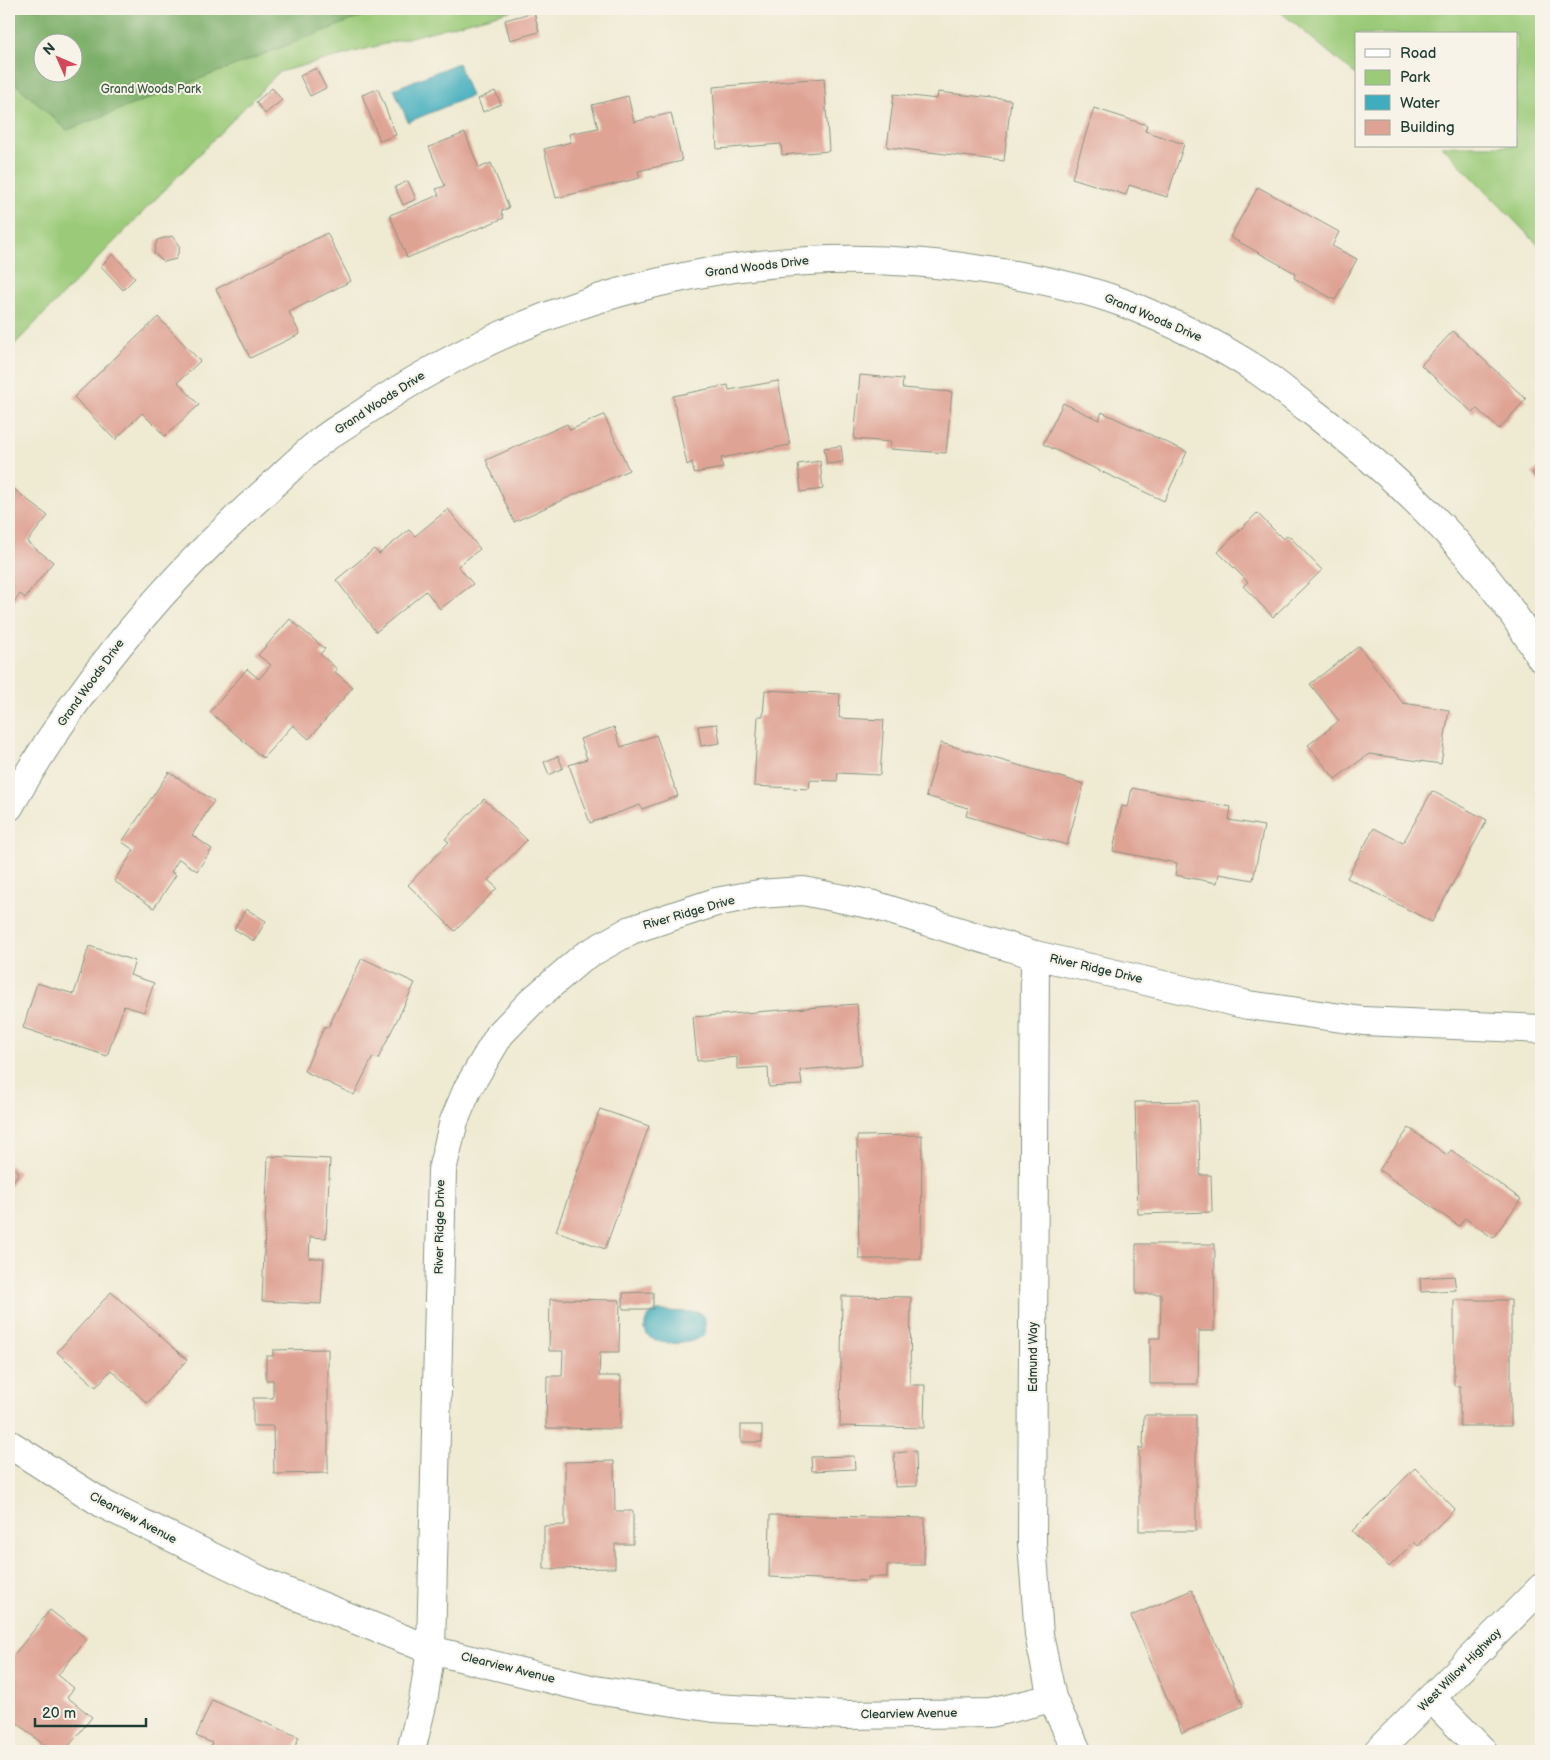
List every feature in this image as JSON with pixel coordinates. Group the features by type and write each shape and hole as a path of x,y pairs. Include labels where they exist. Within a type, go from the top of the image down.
{"street":[{"name":"Grand Woods Drive","path":"9,807 34,763 115,647 219,533 321,441 412,380 517,327 620,292 731,268 828,258 931,262 1019,276 1116,300 1193,333 1265,376 1333,428 1424,507 1492,584 1541,658"},
{"name":"River Ridge Drive","path":"410,1751 423,1701 431,1650 442,1170 454,1121 468,1088 500,1034 533,1000 584,956 632,930 716,902 759,894 804,891 874,905 1035,955 1248,1005 1363,1021 1541,1029"},
{"name":"Edmund Way","path":"1035,955 1032,1543 1039,1635 1052,1698 1077,1751"},
{"name":"Clearview Avenue","path":"9,1444 105,1505 274,1587 431,1650 595,1690 714,1708 845,1715 991,1713 1052,1698"},
{"name":"West Willow Highway","path":"1378,1751 1541,1588"},
{"path":"1431,1698 1483,1751"}],"green space":[{"name":"Grand Woods Park","path":"9,9 517,9 279,72 9,350"},
{"path":"9,9 381,9 67,130 9,78"},
{"path":"1277,9 1541,9 1541,248 1444,148 1518,148 1518,32 1355,32 1355,74"}],"water":[{"path":"458,63 471,96 408,122 394,89"},
{"path":"657,1311 699,1312 705,1319 705,1334 692,1341 676,1344 659,1342 652,1339 647,1335 645,1324 648,1317"}],"building":[{"path":"534,12 539,32 510,40 505,20"},
{"path":"316,68 326,88 310,96 300,76"},
{"path":"824,78 829,151 782,155 781,144 717,149 713,87"},
{"path":"272,88 282,100 265,114 256,102"},
{"path":"378,89 396,135 380,141 362,95"},
{"path":"495,91 501,104 483,112 478,99"},
{"path":"938,92 1011,100 1004,161 887,147 894,94 937,99"},
{"path":"628,96 634,122 671,113 682,161 638,171 640,178 556,198 544,149 571,142 569,134 598,128 592,105"},
{"path":"1094,108 1147,125 1145,131 1184,144 1167,197 1129,185 1126,195 1072,178"},
{"path":"465,133 479,168 491,163 509,208 501,211 504,218 407,258 390,215 439,195 436,189 445,186 429,147"},
{"path":"408,181 416,199 403,205 395,187"},
{"path":"1258,187 1339,232 1332,246 1357,259 1335,300 1294,278 1295,273 1230,237"},
{"path":"327,233 351,281 289,312 300,334 250,358 216,289"},
{"path":"172,236 180,247 176,259 164,262 154,253 157,240"},
{"path":"113,254 135,278 123,290 101,266"},
{"path":"158,317 200,361 178,382 199,405 165,436 142,413 115,440 74,397"},
{"path":"1453,331 1526,399 1499,429 1477,409 1473,413 1421,365"},
{"path":"860,375 903,379 902,388 952,392 946,453 890,449 891,442 854,439"},
{"path":"778,381 790,445 721,458 723,468 694,473 692,462 687,465 673,396 728,385 729,390"},
{"path":"1063,403 1099,420 1102,412 1187,452 1164,501 1043,444"},
{"path":"604,415 629,470 514,522 486,460 567,424 570,430"},
{"path":"841,446 843,462 827,464 824,448"},
{"path":"820,461 823,489 801,492 798,464"},
{"path":"1541,466 1541,485 1532,473"},
{"path":"10,486 48,516 27,542 53,562 25,598 20,594 9,609"},
{"path":"448,509 480,549 458,566 473,584 440,609 426,591 376,632 336,580 374,549 379,554 409,530 415,536"},
{"path":"1257,513 1283,539 1288,535 1322,570 1273,617 1243,586 1248,582 1218,552"},
{"path":"290,619 325,649 320,654 337,669 335,672 353,687 309,739 293,725 263,758 210,712 247,669 259,679 271,665 258,655"},
{"path":"1359,646 1403,703 1449,710 1441,764 1369,754 1335,779 1308,745 1339,721 1310,684"},
{"path":"765,690 840,694 839,718 884,720 880,775 838,773 837,781 810,780 809,789 754,786 758,716 763,716"},
{"path":"717,724 720,743 701,746 698,726"},
{"path":"614,727 621,747 656,735 678,796 642,809 640,805 590,823 569,765 587,759 580,739"},
{"path":"941,743 1084,784 1067,845 966,816 968,808 926,796"},
{"path":"558,756 563,768 549,775 544,762"},
{"path":"169,772 214,801 192,835 212,849 197,871 179,859 171,872 176,875 154,908 114,881 134,850 122,842"},
{"path":"1132,788 1231,807 1229,820 1264,826 1253,880 1219,874 1217,883 1175,875 1177,863 1113,851 1122,806 1128,807"},
{"path":"1432,791 1487,820 1432,922 1347,878 1374,828 1403,843"},
{"path":"484,799 527,840 488,880 497,888 455,931 408,885 449,842 445,839"},
{"path":"246,909 266,921 254,941 234,929"},
{"path":"89,946 135,961 130,975 154,983 144,1012 124,1006 107,1056 23,1028 37,983 74,994"},
{"path":"362,958 415,983 378,1059 373,1057 354,1095 304,1071 325,1026 328,1028"},
{"path":"857,1004 862,1065 800,1070 802,1085 769,1087 768,1067 737,1069 737,1057 697,1061 693,1017"},
{"path":"1198,1101 1200,1175 1211,1175 1212,1212 1138,1214 1135,1102"},
{"path":"600,1109 649,1126 605,1249 556,1231"},
{"path":"1409,1128 1447,1155 1451,1150 1521,1199 1493,1238 1465,1218 1459,1226 1379,1170"},
{"path":"922,1135 921,1259 859,1259 857,1136"},
{"path":"268,1156 330,1159 326,1238 310,1237 309,1258 324,1258 321,1304 262,1301"},
{"path":"9,1165 19,1172 9,1188"},
{"path":"1136,1244 1215,1244 1214,1331 1199,1331 1198,1384 1150,1384 1150,1338 1160,1338 1161,1294 1136,1294"},
{"path":"1454,1276 1456,1290 1421,1292 1420,1278"},
{"path":"111,1292 187,1360 147,1403 111,1370 96,1387 57,1352"},
{"path":"653,1292 653,1309 623,1309 623,1293"},
{"path":"842,1296 911,1297 910,1385 925,1385 924,1428 840,1426"},
{"path":"550,1299 620,1300 619,1352 600,1352 599,1376 621,1376 620,1429 546,1428 547,1376 562,1376 563,1351 549,1351"},
{"path":"1454,1300 1511,1300 1511,1426 1460,1426 1460,1386 1454,1386"},
{"path":"328,1349 328,1473 274,1474 273,1426 253,1426 253,1398 273,1398 273,1380 266,1380 266,1356 273,1356 273,1350"},
{"path":"1144,1415 1196,1415 1196,1531 1139,1531 1139,1448 1143,1448"},
{"path":"741,1425 762,1425 762,1442 741,1442"},
{"path":"916,1451 917,1486 895,1487 894,1453"},
{"path":"854,1456 855,1469 812,1471 811,1457"},
{"path":"614,1461 615,1511 633,1511 633,1544 615,1544 615,1568 544,1569 544,1526 565,1525 565,1462"},
{"path":"1415,1468 1455,1509 1418,1546 1414,1542 1389,1567 1352,1531"},
{"path":"770,1515 925,1518 924,1565 887,1565 887,1577 868,1577 868,1581 769,1577"},
{"path":"1192,1590 1243,1706 1182,1733 1131,1616"},
{"path":"50,1610 87,1639 58,1675 74,1688 67,1697 92,1717 65,1751 51,1751 9,1716 9,1661"},
{"path":"212,1700 299,1737 293,1751 208,1751 212,1743 196,1736"}]}
